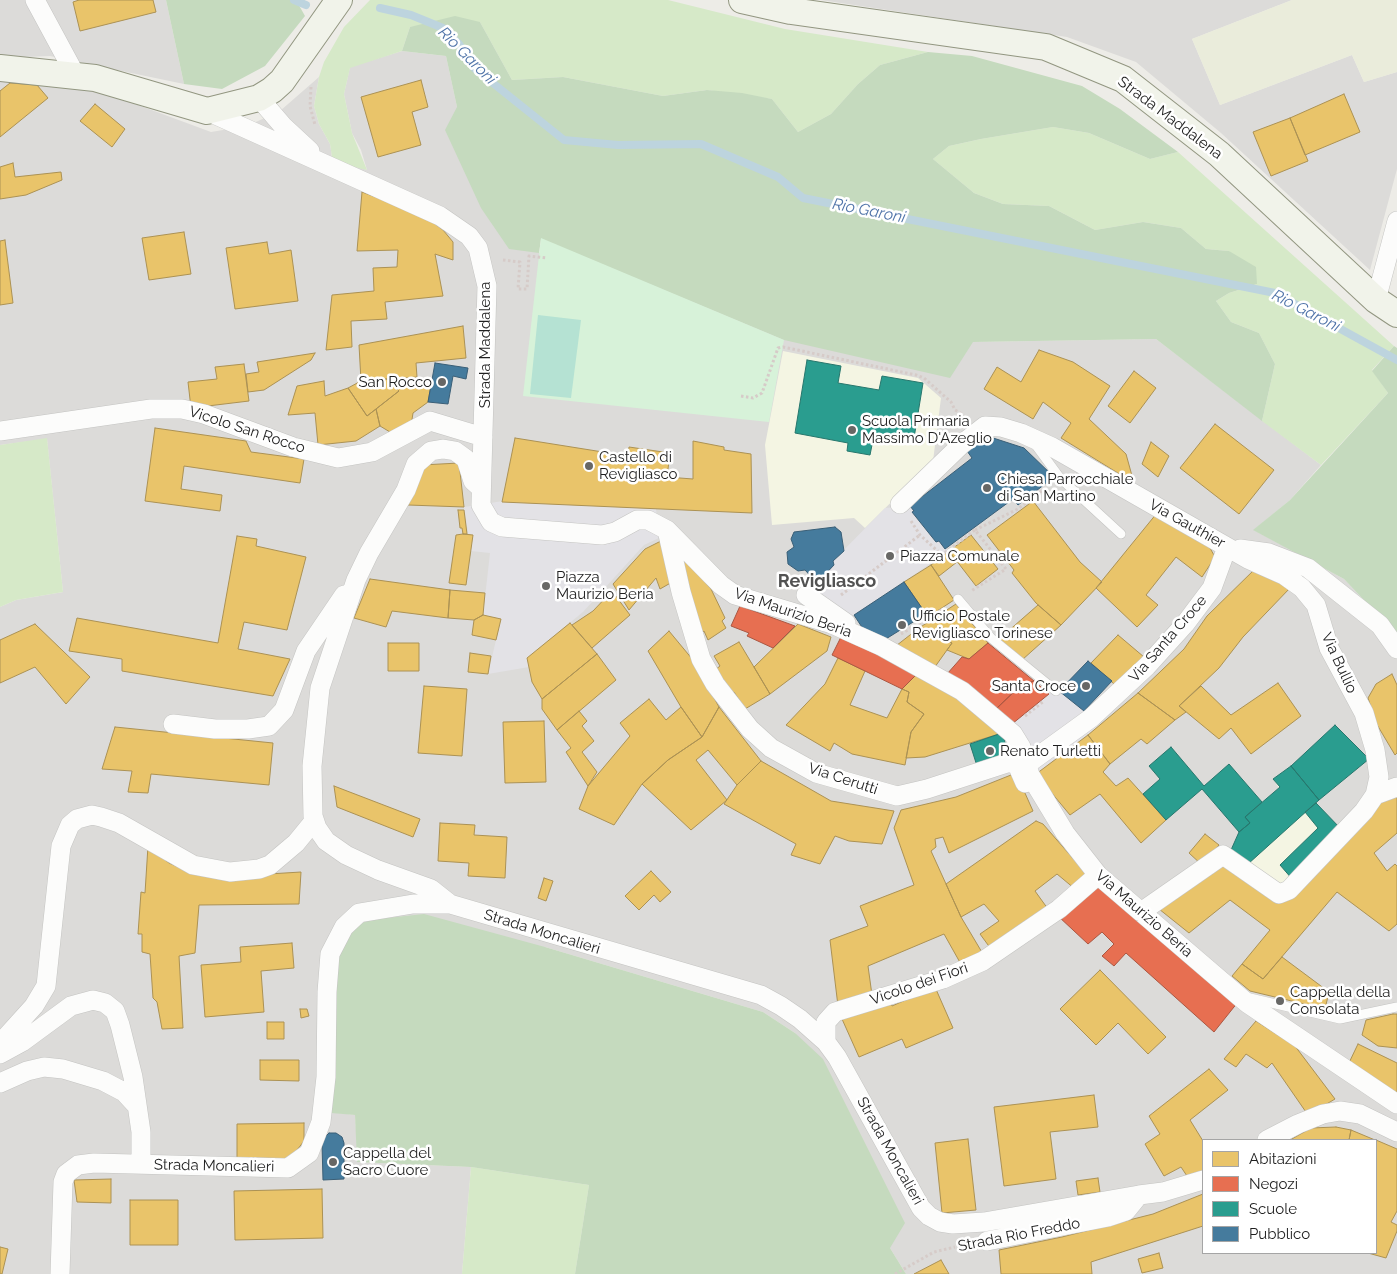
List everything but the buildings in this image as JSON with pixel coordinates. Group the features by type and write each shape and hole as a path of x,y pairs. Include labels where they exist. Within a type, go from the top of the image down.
{"street":[{"path":"35,0 76,76"},
{"path":"207,111 259,98 282,81 339,0"},
{"name":"Strada Maddalena","path":"742,0 791,11 1046,47 1123,79 1219,154 1387,307"},
{"name":"Strada Maddalena","path":"0,68 94,78 207,111 440,216 469,236 482,259 487,286 481,493"},
{"name":"Strada Maddalena","path":"259,98 284,126 327,164"},
{"path":"1387,307 1397,221"},
{"name":"Vicolo San Rocco","path":"0,431 151,409 182,409 204,414 293,447 338,458 372,452 430,421 483,438"},
{"path":"900,504 962,444 985,426"},
{"name":"Via Gauthier","path":"985,426 1002,427 1052,447 1227,547 1269,553 1308,568 1380,625 1397,649"},
{"path":"450,904 431,889 378,870 346,854 326,841 314,821 312,766 320,688 356,580 369,552 406,490 416,464 424,455 443,449 455,451 466,459 473,481 481,493 485,514 491,522 502,527 602,535 615,532 637,520 648,520 662,527"},
{"name":"Via Maurizio Beria","path":"662,527 721,585 734,595 832,624 867,639 962,691 1009,729 1021,747 1026,765 1065,833 1098,875 1237,995 1397,1104"},
{"name":"Via Cerutti","path":"662,527 701,660 715,684 750,729 771,748 816,773 897,796 927,789 972,773 1014,763 1037,804 1056,827 1065,833"},
{"name":"Via Santa Croce","path":"1026,765 1091,718 1129,684 1185,624 1212,588 1227,547"},
{"name":"Via Bullio","path":"1227,547 1284,575 1302,588 1316,606 1329,648 1364,713 1379,777 1375,796"},
{"path":"173,724 223,729 248,729 269,726 284,710 306,651 356,580"},
{"path":"806,596 867,639"},
{"path":"1141,912 1223,856 1279,894 1288,890 1364,811 1375,796 1397,787"},
{"path":"0,1051 6,1037 34,1006 46,986 50,971 61,846 70,825 77,819 92,815 101,817 119,824 194,866 230,872 259,869 270,864 296,843 314,821"},
{"name":"Vicolo dei Fiori","path":"826,1042 826,1022 835,1012 943,979 983,961 1059,909 1098,875"},
{"name":"Strada Moncalieri","path":"60,1274 63,1182 66,1174 84,1163 288,1168 309,1153 321,1122 326,1077 327,992 330,954 344,927 359,913 379,908 413,904 450,904 761,995 800,1019 826,1042 837,1057 921,1208 929,1216 953,1224 984,1222 1163,1192 1202,1180"},
{"path":"0,1054 29,1037 71,1006 93,1000 105,1003 115,1012 120,1025 133,1077 141,1132 141,1164"},
{"path":"0,1083 19,1074 44,1067 63,1068 103,1082 124,1092 136,1105"},
{"path":"1269,1139 1323,1114 1340,1111 1360,1114 1397,1132"},
{"name":"Strada Rio Freddo","path":"987,1241 1108,1217 1126,1211 1139,1195"}],"lane":[{"path":"1032,439 1060,478 1121,534"},
{"path":"958,599 991,638 1056,691"},
{"path":"1237,995 1340,1019 1397,1007"}],"path":[{"path":"312,83 310,106 315,125 326,144 327,164"},
{"path":"482,259 520,262 518,289 527,289 529,256 547,258"},
{"path":"741,396 753,398 762,393 778,348 783,347 924,378 951,402 955,410 985,426"},
{"path":"825,608 920,535 942,555 975,530 1018,509 1060,478"},
{"path":"975,530 1006,569"},
{"path":"1009,729 1056,691"},
{"name":"Strada Rio Freddo","path":"895,1274 934,1252 987,1241"}],"shaded area":[{"path":"0,0 166,0 184,84 50,56 0,58"},
{"path":"821,0 1292,0 1192,39 1220,105 1352,55 1364,82 1397,72 1397,169 1370,270 1221,133 1136,62 1067,37"},
{"path":"1292,0 1397,0 1397,72 1364,82 1352,55 1220,105 1192,39"},
{"path":"402,51 446,56 457,107 539,253 973,342 1156,339 1321,465 1290,500 1254,530 1344,579 1397,635 1397,1274 906,1274 890,1248 795,1033 763,1012 545,947 331,1112 355,1115 358,1162 471,1167 462,1274 0,1274 0,607 16,600 63,592 47,439 0,445 0,80 103,92 211,132 247,126 280,111 319,77 314,106 319,124 330,144 332,157 367,170 361,150 352,133 344,94 350,67"},
{"name":"Scuola Primaria Massimo D'Azeglio","path":"783,351 918,378 941,398 933,461 865,528 854,518 772,525 765,445"},
{"name":"Piazza Maurizio Beria","path":"503,501 656,509 659,538 644,545 583,612 527,658 529,667 488,674 496,640 483,615 490,553 471,551 464,507"},
{"name":"Piazza Comunale","path":"910,506 914,511 912,513 936,542 939,541 949,551 854,615 845,615 809,591 834,565 833,561 885,508"},
{"path":"1056,687 1100,725 1036,774 1012,724"},
{"path":"1291,766 1319,800 1316,803 1341,829 1285,888 1248,864 1245,817 1279,788 1273,779"}],"green space":[{"path":"166,0 296,0 305,16 265,66 222,89 184,84"},
{"path":"370,0 668,0 785,29 928,52 880,65 858,84 831,114 798,132 772,99 707,90 663,96 563,77 512,80 480,22 410,27 402,51 350,68 344,94 352,133 367,170 350,166 332,157 330,144 319,124 314,106 319,77 324,62 344,27"},
{"path":"455,16 480,22 512,80 563,77 663,96 707,90 742,93 772,99 798,132 831,114 858,84 880,65 928,52 972,56 1082,86 1120,109 1178,152 1150,159 1089,133 1053,127 949,146 933,159 974,193 1003,204 1049,206 1095,230 1143,222 1181,228 1206,249 1229,251 1256,267 1257,284 1229,293 1216,301 1231,322 1259,333 1275,364 1262,421 1156,339 973,342 950,378 784,340 541,239 539,253 509,249 481,208 445,130 457,107 446,56 402,51 410,27"},
{"path":"1053,127 1089,133 1150,159 1178,152 1394,346 1372,370 1388,393 1321,465 1262,421 1275,364 1259,333 1231,322 1216,301 1229,293 1257,284 1229,251 1206,249 1181,228 1143,222 1095,230 1049,206 1003,204 974,193 933,159 949,146"},
{"path":"541,238 784,340 769,422 523,396"},
{"path":"538,315 581,320 571,398 530,394"},
{"path":"1394,346 1397,348 1397,635 1344,579 1253,530 1290,500 1388,393 1372,371"},
{"path":"47,438 63,592 16,600 0,607 0,445"},
{"path":"424,914 545,947 763,1012 795,1033 823,1059 905,1223 890,1248 906,1274 575,1274 589,1185 471,1167 357,1162 355,1115 331,1113 338,957 354,928 368,920"},
{"path":"471,1167 589,1185 575,1274 462,1274"}],"waterway":[{"path":"294,0 306,5"},
{"name":"Rio Garoni","path":"380,8 411,15 443,28 459,44 474,68 564,140 618,145 701,144 778,177 803,198 1275,293 1397,360"}],"place":[{"name":"San Rocco","path":"442,382"},
{"name":"Scuola Primaria Massimo D'Azeglio","path":"852,430"},
{"name":"Castello di Revigliasco","path":"589,466"},
{"name":"Chiesa Parrocchiale di San Martino","path":"987,488"},
{"name":"Piazza Comunale","path":"890,556"},
{"name":"Piazza Maurizio Beria","path":"546,586"},
{"name":"Ufficio Postale Revigliasco Torinese","path":"902,625"},
{"name":"Santa Croce","path":"1086,686"},
{"name":"Renato Turletti","path":"990,751"},
{"name":"Cappella della Consolata","path":"1280,1001"},
{"name":"Cappella del Sacro Cuore","path":"333,1162"}],"district":[{"name":"Revigliasco","path":"827,582"}]}
